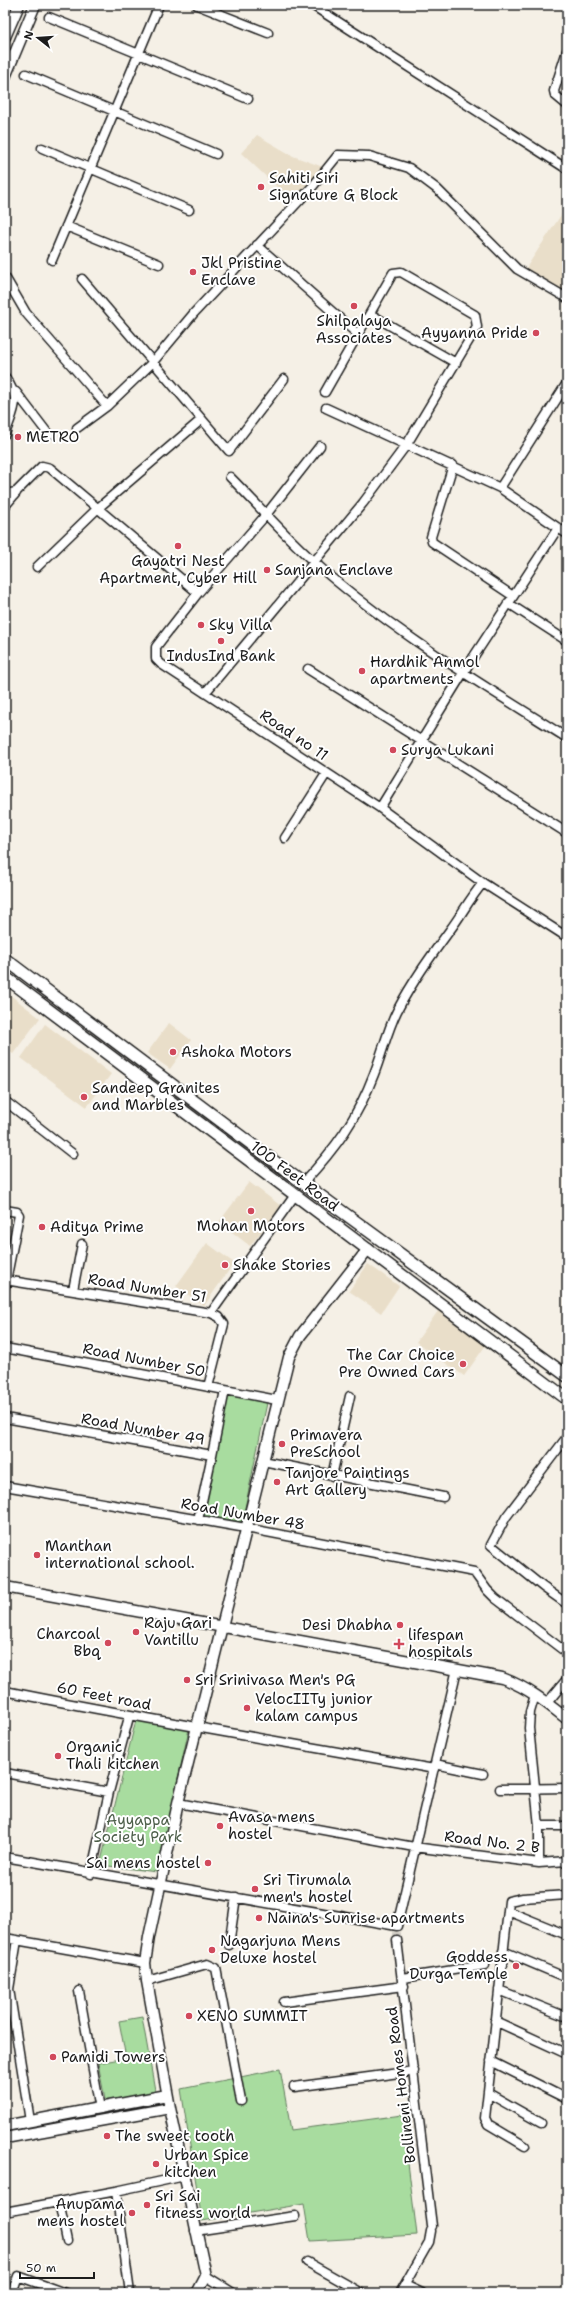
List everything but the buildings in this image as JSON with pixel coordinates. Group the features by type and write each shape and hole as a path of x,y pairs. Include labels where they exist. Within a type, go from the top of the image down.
{"main road":[{"name":"100 Feet Road","path":"5,959 303,1183 567,1376"},
{"name":"100 Feet Road","path":"6,979 567,1399"}],"street":[{"path":"5,37 19,5"},
{"path":"5,77 35,5"},
{"path":"52,260 159,5"},
{"path":"197,5 268,33"},
{"path":"312,5 567,169"},
{"path":"49,17 248,99"},
{"path":"567,51 554,91 567,105"},
{"path":"26,74 216,154"},
{"path":"42,148 189,210"},
{"path":"77,428 107,406 153,362 194,313 313,186 338,155 369,156 409,168 437,189 517,269 567,298"},
{"path":"66,226 159,264"},
{"path":"257,245 354,330"},
{"path":"205,693 363,503 407,444 477,327 475,315 401,272 393,273 325,392"},
{"path":"5,277 26,313 107,406"},
{"path":"82,279 229,451 284,379"},
{"path":"370,314 456,363"},
{"path":"5,377 49,435"},
{"path":"500,488 566,388"},
{"path":"5,434 14,408 14,390"},
{"path":"326,408 453,465 500,488 567,534"},
{"path":"38,567 97,509 201,420"},
{"name":"Road no 11","path":"320,446 265,516 198,594 156,647 156,659 161,664 326,774 380,808 483,883 566,935"},
{"path":"453,465 432,530 432,542 567,641"},
{"path":"5,506 16,492 42,466 46,466 198,594"},
{"path":"230,477 265,516 314,562 375,612 463,673 567,738"},
{"path":"5,494 16,492"},
{"path":"380,808 463,673 558,528"},
{"path":"308,669 567,833"},
{"path":"285,838 326,774"},
{"path":"303,1183 330,1154 351,1125 374,1076 396,1013 420,971 451,928 469,899 483,883"},
{"path":"5,1101 73,1154"},
{"name":"Road Number 51","path":"5,1210 17,1212 19,1215 5,1282 73,1290 211,1313 295,1195"},
{"path":"73,1290 82,1244"},
{"path":"197,2293 206,2276 195,2231 185,2176 167,2095 147,1981 146,1963 148,1937 178,1803 223,1627 277,1400 294,1346 368,1249"},
{"path":"208,1387 224,1324 219,1317 211,1313"},
{"name":"Road Number 50","path":"5,1348 277,1400"},
{"path":"212,1455 226,1390"},
{"path":"332,1476 350,1396"},
{"name":"Road Number 49","path":"5,1418 212,1455 198,1520"},
{"path":"567,1437 506,1517 492,1545 543,1587 567,1604"},
{"path":"263,1461 443,1497"},
{"name":"Road Number 48","path":"5,1486 246,1528 474,1572 495,1598 567,1653"},
{"path":"5,1587 378,1657 457,1669 502,1678 521,1686 548,1703 567,1719"},
{"path":"5,1857 91,1874 161,1883 398,1926 414,1847 435,1767 457,1669"},
{"path":"548,1703 567,1679"},
{"name":"60 Feet road","path":"5,1691 129,1717 483,1774"},
{"path":"535,1695 530,1712 529,1728 539,1826 539,1863"},
{"path":"91,1874 109,1792 129,1717"},
{"path":"5,1773 109,1792"},
{"path":"500,1789 536,1790 567,1788"},
{"name":"Road No. 2 B","path":"178,1803 414,1847 539,1863 567,1861"},
{"path":"539,1826 567,1826"},
{"path":"525,2146 486,2122 495,2021 509,1901 530,1897 567,1895"},
{"path":"229,1945 236,1897"},
{"path":"508,1911 567,1935"},
{"path":"5,1938 146,1963"},
{"path":"17,1940 8,1989 30,2121"},
{"name":"Bollineni Homes Road","path":"397,1940 414,2071 431,2228 428,2242 405,2285"},
{"path":"503,1951 567,1978"},
{"path":"147,1981 207,1964 216,1968 241,2101"},
{"path":"284,2002 403,1982 485,1965"},
{"path":"499,1990 567,2017"},
{"path":"78,1991 100,2109"},
{"path":"495,2021 567,2054"},
{"path":"491,2060 564,2098"},
{"path":"294,2087 414,2071"},
{"path":"488,2093 541,2123"},
{"path":"5,2126 167,2095"},
{"path":"5,2138 170,2108"},
{"path":"5,2212 116,2192 185,2176"},
{"path":"116,2192 130,2293"},
{"path":"60,2202 67,2241"},
{"path":"195,2231 295,2216"},
{"path":"308,2262 362,2293"},
{"path":"12,2293 18,2276 65,2293"},
{"path":"206,2276 233,2293"},
{"path":"400,2293 405,2285 422,2293"}],"shaded area":[{"path":"257,135 293,156 323,167 293,202 241,153"},
{"path":"567,206 567,291 565,293 526,268"},
{"path":"5,991 40,1018 13,1054 5,1048"},
{"path":"169,1023 191,1040 170,1069 147,1053"},
{"path":"45,1024 111,1074 87,1107 21,1058"},
{"path":"249,1182 281,1206 250,1246 219,1222"},
{"path":"207,1243 234,1263 204,1306 176,1286"},
{"path":"368,1264 399,1286 381,1313 349,1291"},
{"path":"438,1311 486,1345 464,1376 416,1342"}],"green space":[{"path":"228,1394 267,1403 242,1522 202,1515"},
{"name":"Ayyappa Society Park","path":"136,1720 189,1729 157,1872 100,1865"},
{"path":"142,2017 156,2096 106,2105 98,2063 126,2058 119,2021"},
{"path":"280,2069 291,2130 402,2115 417,2235 310,2241 304,2204 202,2221 181,2089"}],"tunnel":[{"path":"397,1926 397,1940"}],"place":[{"name":"Sahiti Siri Signature G Block","path":"261,187"},
{"name":"Jkl Pristine Enclave","path":"193,272"},
{"name":"Shilpalaya Associates","path":"354,306"},
{"name":"Ayyanna Pride","path":"536,333"},
{"name":"METRO","path":"18,437"},
{"name":"Gayatri Nest Apartment, Cyber Hill","path":"178,546"},
{"name":"Sanjana Enclave","path":"267,570"},
{"name":"Sky Villa","path":"201,625"},
{"name":"IndusInd Bank","path":"221,641"},
{"name":"Hardhik Anmol apartments","path":"362,671"},
{"name":"Surya Lukani","path":"393,750"},
{"name":"Ashoka Motors","path":"173,1052"},
{"name":"Sandeep Granites and Marbles","path":"84,1097"},
{"name":"Mohan Motors","path":"251,1211"},
{"name":"Aditya Prime","path":"42,1227"},
{"name":"Shake Stories","path":"225,1265"},
{"name":"The Car Choice Pre Owned Cars","path":"463,1364"},
{"name":"Primavera PreSchool","path":"282,1444"},
{"name":"Tanjore Paintings Art Gallery","path":"277,1482"},
{"name":"Manthan international school.","path":"37,1555"},
{"name":"Desi Dhabha","path":"400,1625"},
{"name":"Raju Gari Vantillu","path":"136,1632"},
{"name":"Charcoal Bbq","path":"108,1643"},
{"name":"lifespan hospitals","path":"399,1644"},
{"name":"Sri Srinivasa Men's PG","path":"187,1680"},
{"name":"VelocIITy junior kalam campus","path":"247,1708"},
{"name":"Organic Thali kitchen","path":"58,1756"},
{"name":"Avasa mens hostel","path":"220,1826"},
{"name":"Sai mens hostel","path":"208,1863"},
{"name":"Sri Tirumala men's hostel","path":"255,1889"},
{"name":"Naina's Sunrise apartments","path":"259,1918"},
{"name":"Nagarjuna Mens Deluxe hostel","path":"212,1950"},
{"name":"Goddess Durga Temple","path":"516,1966"},
{"name":"XENO SUMMIT","path":"189,2016"},
{"name":"Pamidi Towers","path":"53,2057"},
{"name":"The sweet tooth","path":"107,2136"},
{"name":"Urban Spice kitchen","path":"156,2164"},
{"name":"Sri Sai fitness world","path":"147,2205"},
{"name":"Anupama mens hostel","path":"132,2213"}]}
